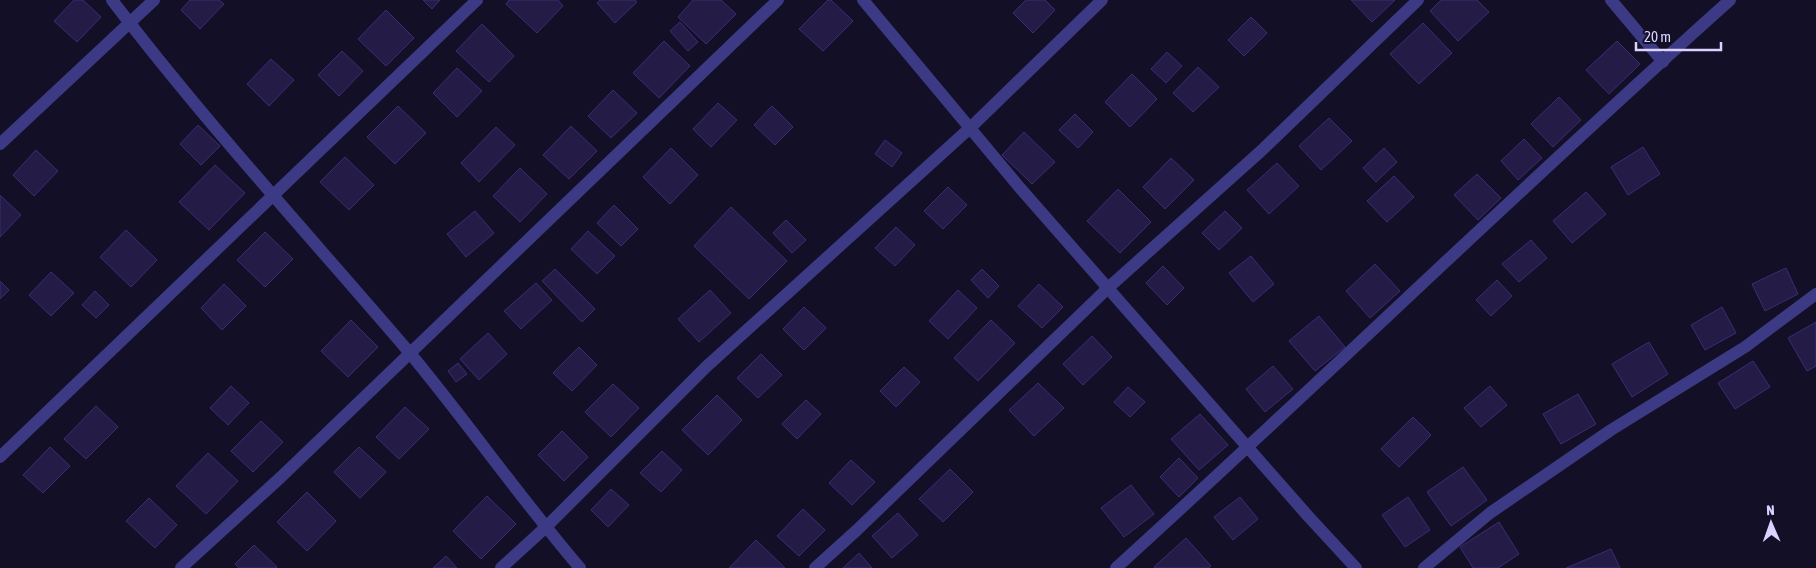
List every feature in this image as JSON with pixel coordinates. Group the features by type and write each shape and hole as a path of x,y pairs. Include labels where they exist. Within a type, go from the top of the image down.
{"street":[{"path":"112,0 272,196 410,354 580,568"},
{"path":"0,144 154,0"},
{"path":"0,457 476,0"},
{"path":"181,568 281,477 778,0"},
{"path":"863,0 1108,288 1356,568"},
{"path":"501,568 546,527 706,367 970,128 1102,0"},
{"path":"815,568 857,530 1108,288 1261,151 1418,0"},
{"path":"1611,0 1663,62"},
{"path":"1116,568 1248,448 1481,227 1730,0"},
{"path":"1424,568 1498,507 1611,430 1745,347 1816,294"}],"building":[{"path":"74,0 83,0 101,17 77,42 54,21"},
{"path":"190,0 219,0 224,4 200,29 181,10"},
{"path":"423,0 440,0 432,9"},
{"path":"509,0 558,0 563,6 537,33 506,4"},
{"path":"600,0 635,0 637,2 615,23 597,3"},
{"path":"693,0 721,0 736,14 706,44 678,17"},
{"path":"828,0 831,0 853,21 823,51 799,29"},
{"path":"1026,0 1045,0 1055,10 1033,33 1013,13"},
{"path":"1351,0 1395,0 1372,22"},
{"path":"1441,0 1477,0 1489,12 1458,41 1430,11"},
{"path":"386,10 414,38 386,66 358,39"},
{"path":"1251,17 1267,33 1244,56 1228,40"},
{"path":"680,22 698,42 688,51 670,31"},
{"path":"1423,23 1452,53 1419,84 1390,54"},
{"path":"482,24 514,56 489,82 456,51"},
{"path":"664,41 690,66 659,98 633,73"},
{"path":"1617,41 1640,64 1609,94 1586,70"},
{"path":"342,51 363,71 339,96 318,75"},
{"path":"1167,52 1182,66 1166,83 1151,69"},
{"path":"271,59 294,80 269,106 247,84"},
{"path":"1198,67 1219,87 1193,112 1173,93"},
{"path":"457,68 482,91 457,117 433,93"},
{"path":"1132,74 1157,99 1130,127 1105,102"},
{"path":"613,90 637,113 611,138 588,116"},
{"path":"1559,97 1581,120 1553,147 1531,124"},
{"path":"718,103 737,120 711,147 693,129"},
{"path":"398,106 426,133 395,164 367,137"},
{"path":"772,106 793,127 775,145 754,125"},
{"path":"1075,114 1093,132 1078,148 1059,130"},
{"path":"1329,118 1352,141 1321,170 1299,146"},
{"path":"198,125 220,146 201,165 180,144"},
{"path":"571,126 597,151 569,179 543,155"},
{"path":"496,127 515,145 479,182 461,163"},
{"path":"1024,132 1055,162 1032,184 1002,155"},
{"path":"1524,139 1542,158 1518,180 1501,161"},
{"path":"885,140 902,153 892,167 875,154"},
{"path":"1643,147 1660,174 1628,195 1611,167"},
{"path":"671,148 698,175 670,204 643,177"},
{"path":"1384,148 1397,162 1376,182 1363,168"},
{"path":"36,150 58,171 34,196 13,175"},
{"path":"345,157 374,185 349,210 320,182"},
{"path":"1171,158 1194,180 1165,209 1143,187"},
{"path":"1277,163 1299,186 1269,214 1247,190"},
{"path":"215,165 245,193 209,230 179,202"},
{"path":"520,168 547,194 520,222 493,196"},
{"path":"1477,174 1501,198 1478,220 1454,195"},
{"path":"1394,176 1414,197 1387,222 1367,201"},
{"path":"948,187 967,205 943,229 924,211"},
{"path":"1118,189 1151,222 1120,253 1087,221"},
{"path":"1586,192 1606,214 1572,243 1553,221"},
{"path":"0,195 21,215 0,237"},
{"path":"614,205 638,229 621,246 597,223"},
{"path":"731,207 787,261 749,299 694,246"},
{"path":"475,211 494,233 466,257 447,234"},
{"path":"1225,211 1242,228 1219,250 1202,233"},
{"path":"786,220 806,240 792,253 773,233"},
{"path":"896,227 915,245 895,266 875,248"},
{"path":"126,230 157,260 131,287 100,257"},
{"path":"588,231 615,256 597,274 571,249"},
{"path":"265,232 293,259 265,287 237,260"},
{"path":"1531,240 1547,258 1519,282 1502,264"},
{"path":"1251,256 1274,284 1253,302 1229,273"},
{"path":"1375,264 1400,291 1370,318 1346,291"},
{"path":"1163,266 1184,288 1167,305 1146,283"},
{"path":"1786,268 1798,294 1765,311 1752,284"},
{"path":"555,269 595,309 582,322 542,281"},
{"path":"982,269 999,286 988,298 971,280"},
{"path":"51,272 74,293 51,316 29,295"},
{"path":"1497,280 1512,296 1491,316 1476,300"},
{"path":"0,281 9,290 0,299"},
{"path":"536,283 552,300 521,329 504,311"},
{"path":"224,284 246,306 222,330 201,308"},
{"path":"1039,284 1063,307 1042,328 1018,306"},
{"path":"710,290 731,313 699,342 678,319"},
{"path":"958,290 977,308 948,339 929,321"},
{"path":"95,291 109,305 96,318 82,305"},
{"path":"804,307 826,328 804,350 783,329"},
{"path":"1722,307 1736,333 1705,350 1691,325"},
{"path":"1319,316 1345,347 1315,371 1289,341"},
{"path":"351,320 378,347 348,377 321,351"},
{"path":"991,320 1015,343 978,381 954,358"},
{"path":"1816,322 1816,366 1807,371 1788,338"},
{"path":"488,333 507,354 479,380 460,359"},
{"path":"1092,336 1112,357 1083,385 1063,364"},
{"path":"1649,342 1668,374 1632,397 1612,364"},
{"path":"579,347 597,365 572,391 553,373"},
{"path":"761,354 782,375 758,398 737,378"},
{"path":"1753,361 1770,387 1735,409 1718,383"},
{"path":"458,363 467,374 456,382 448,371"},
{"path":"1273,366 1293,389 1265,412 1246,389"},
{"path":"904,367 920,382 896,407 880,391"},
{"path":"1038,383 1064,408 1034,436 1009,410"},
{"path":"613,384 639,408 611,437 585,412"},
{"path":"231,386 249,403 228,425 210,408"},
{"path":"1490,386 1507,405 1481,427 1464,408"},
{"path":"1128,387 1145,402 1130,417 1114,402"},
{"path":"1578,394 1596,424 1561,444 1543,414"},
{"path":"717,395 742,420 708,455 682,430"},
{"path":"806,400 821,414 797,439 782,424"},
{"path":"96,406 118,427 86,459 64,439"},
{"path":"405,407 429,429 399,459 376,437"},
{"path":"1200,414 1228,445 1199,470 1171,439"},
{"path":"1413,417 1431,435 1399,467 1381,449"},
{"path":"261,421 283,442 253,472 231,451"},
{"path":"562,431 588,457 564,481 538,455"},
{"path":"50,447 70,466 43,493 23,475"},
{"path":"359,447 386,472 360,498 334,472"},
{"path":"662,451 682,470 661,492 640,473"},
{"path":"208,453 238,481 206,514 176,486"},
{"path":"1179,458 1198,478 1179,497 1160,477"},
{"path":"851,460 875,482 852,505 829,483"},
{"path":"1463,467 1487,500 1451,526 1427,492"},
{"path":"950,469 973,492 943,522 919,499"},
{"path":"1131,485 1154,514 1124,537 1101,508"},
{"path":"611,489 629,505 608,527 591,510"},
{"path":"307,492 336,521 307,551 277,522"},
{"path":"487,496 516,524 481,559 453,531"},
{"path":"1240,497 1258,519 1233,540 1214,517"},
{"path":"1408,497 1430,530 1405,547 1382,515"},
{"path":"149,498 177,525 155,548 126,521"},
{"path":"803,509 825,530 799,556 777,536"},
{"path":"898,513 918,535 892,558 872,536"},
{"path":"1499,522 1519,554 1498,568 1473,568 1460,547"},
{"path":"1186,538 1211,566 1208,568 1154,567"},
{"path":"756,540 785,568 729,568"},
{"path":"254,545 276,568 239,568 235,564"},
{"path":"1611,549 1620,568 1566,568"},
{"path":"859,553 872,568 843,568"},
{"path":"446,556 457,568 433,568"}]}
